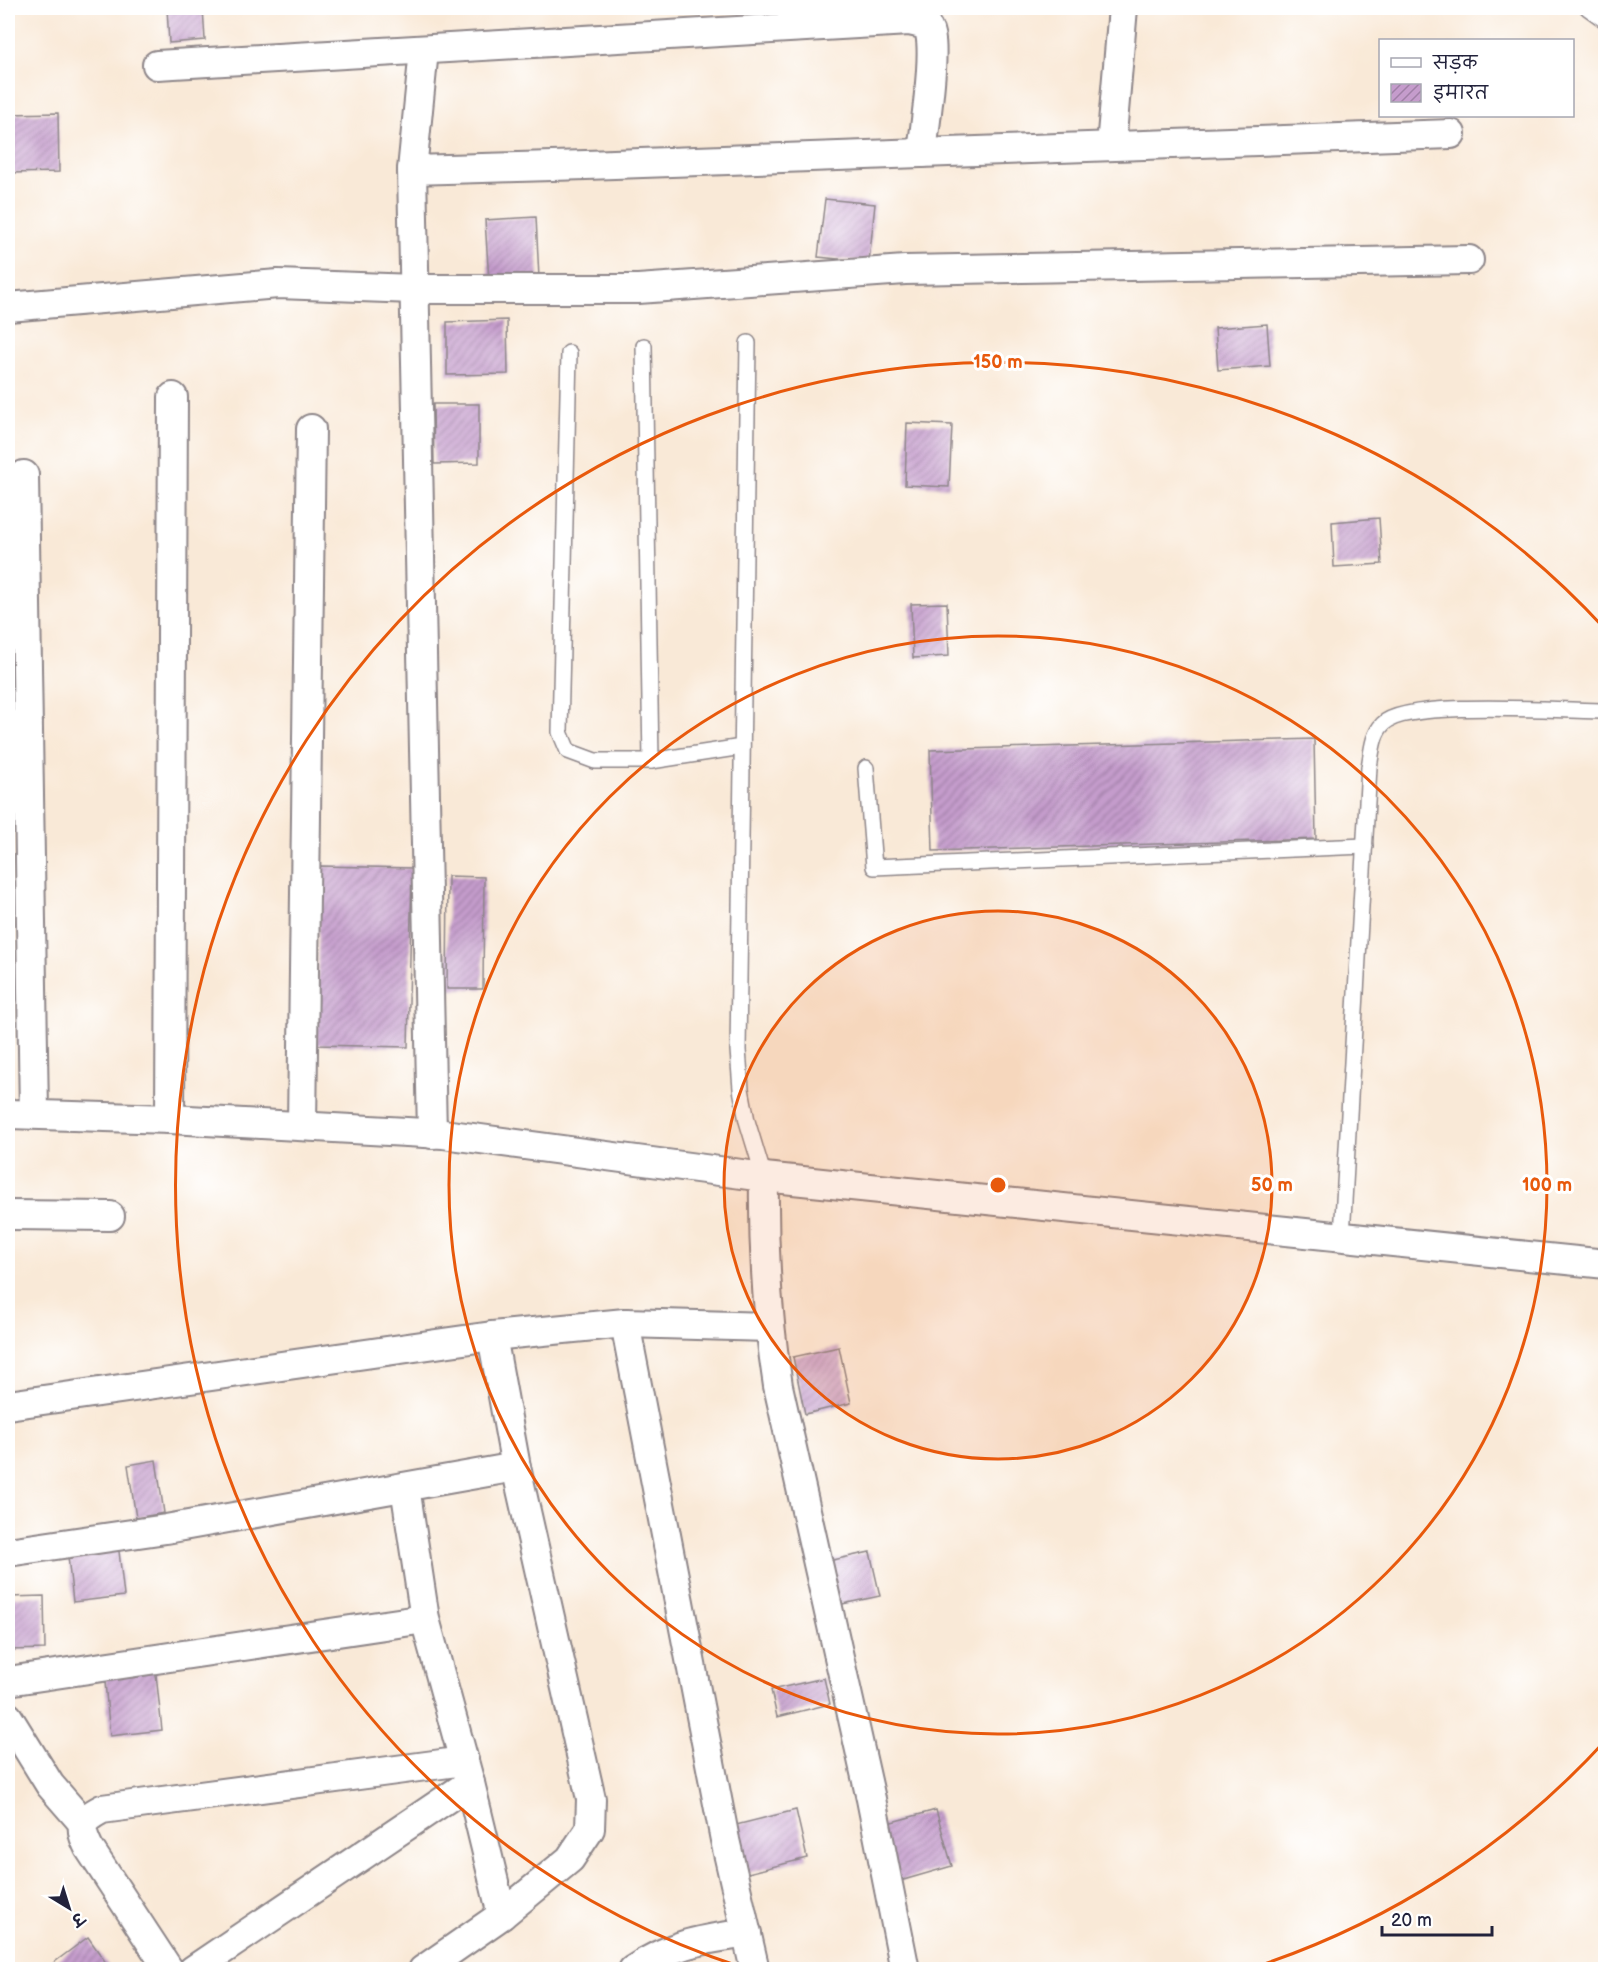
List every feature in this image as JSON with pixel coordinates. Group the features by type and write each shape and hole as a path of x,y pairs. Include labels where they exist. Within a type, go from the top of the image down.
{"street":[{"path":"1111,146 1123,8"},
{"path":"922,153 933,48 929,18"},
{"path":"157,65 909,21 924,24 929,18"},
{"path":"424,50 412,170 432,1134"},
{"path":"412,170 1451,134"},
{"path":"8,307 278,284 414,289 638,289 905,270 1469,260"},
{"path":"170,1119 173,397"},
{"path":"302,1126 311,429"},
{"path":"24,475 21,1114 170,1119 432,1134 764,1177 1605,1264"},
{"path":"764,1177 763,1243 769,1327 778,1386 872,1799 905,1970"},
{"path":"8,1215 110,1216"},
{"path":"8,1405 492,1336 625,1323 769,1327"},
{"path":"625,1323 722,1829 755,1970"},
{"path":"423,1970 502,1914 570,1859 590,1829 591,1798 516,1467 492,1336"},
{"path":"8,1552 166,1529 516,1467"},
{"path":"405,1487 425,1619 467,1772 502,1914"},
{"path":"8,1681 425,1619"},
{"path":"8,1717 50,1785 83,1823"},
{"path":"169,1970 81,1833 83,1823 90,1815 102,1809 467,1772"},
{"path":"193,1970 467,1772"},
{"path":"633,1970 668,1949 699,1940 747,1933"}],"lane":[{"path":"1588,8 1605,21"},
{"path":"748,343 738,1050 741,1089 747,1121 764,1177"},
{"path":"644,346 651,761"},
{"path":"569,353 560,732 568,751 594,761 651,761 742,747"},
{"path":"1342,1236 1369,767 1375,736 1384,722 1406,712 1442,708 1605,711"},
{"path":"866,768 874,867 1365,846"}],"building":[{"path":"167,8 203,8 205,40 169,43"},
{"path":"58,113 59,172 8,173 8,114"},
{"path":"825,199 875,204 869,262 818,257"},
{"path":"536,217 539,278 489,281 485,220"},
{"path":"507,320 508,374 447,375 447,322"},
{"path":"1267,324 1270,366 1218,370 1215,328"},
{"path":"433,404 479,404 479,463 434,464"},
{"path":"907,423 952,425 949,487 905,485"},
{"path":"1379,518 1382,564 1334,567 1332,522"},
{"path":"947,603 949,656 913,658 911,604"},
{"path":"1314,739 1316,839 933,851 930,750"},
{"path":"320,866 412,868 408,1047 316,1045"},
{"path":"448,876 484,877 483,989 447,989"},
{"path":"839,1347 851,1403 805,1414 793,1357"},
{"path":"156,1460 164,1513 136,1518 128,1465"},
{"path":"118,1542 124,1596 73,1602 67,1547"},
{"path":"870,1552 880,1596 828,1607 819,1563"},
{"path":"44,1596 45,1649 8,1650 8,1597"},
{"path":"155,1665 162,1730 110,1736 104,1671"},
{"path":"824,1678 830,1704 777,1717 771,1690"},
{"path":"796,1810 807,1858 748,1873 736,1825"},
{"path":"936,1810 952,1866 893,1883 877,1826"},
{"path":"88,1937 111,1970 44,1970"}]}
